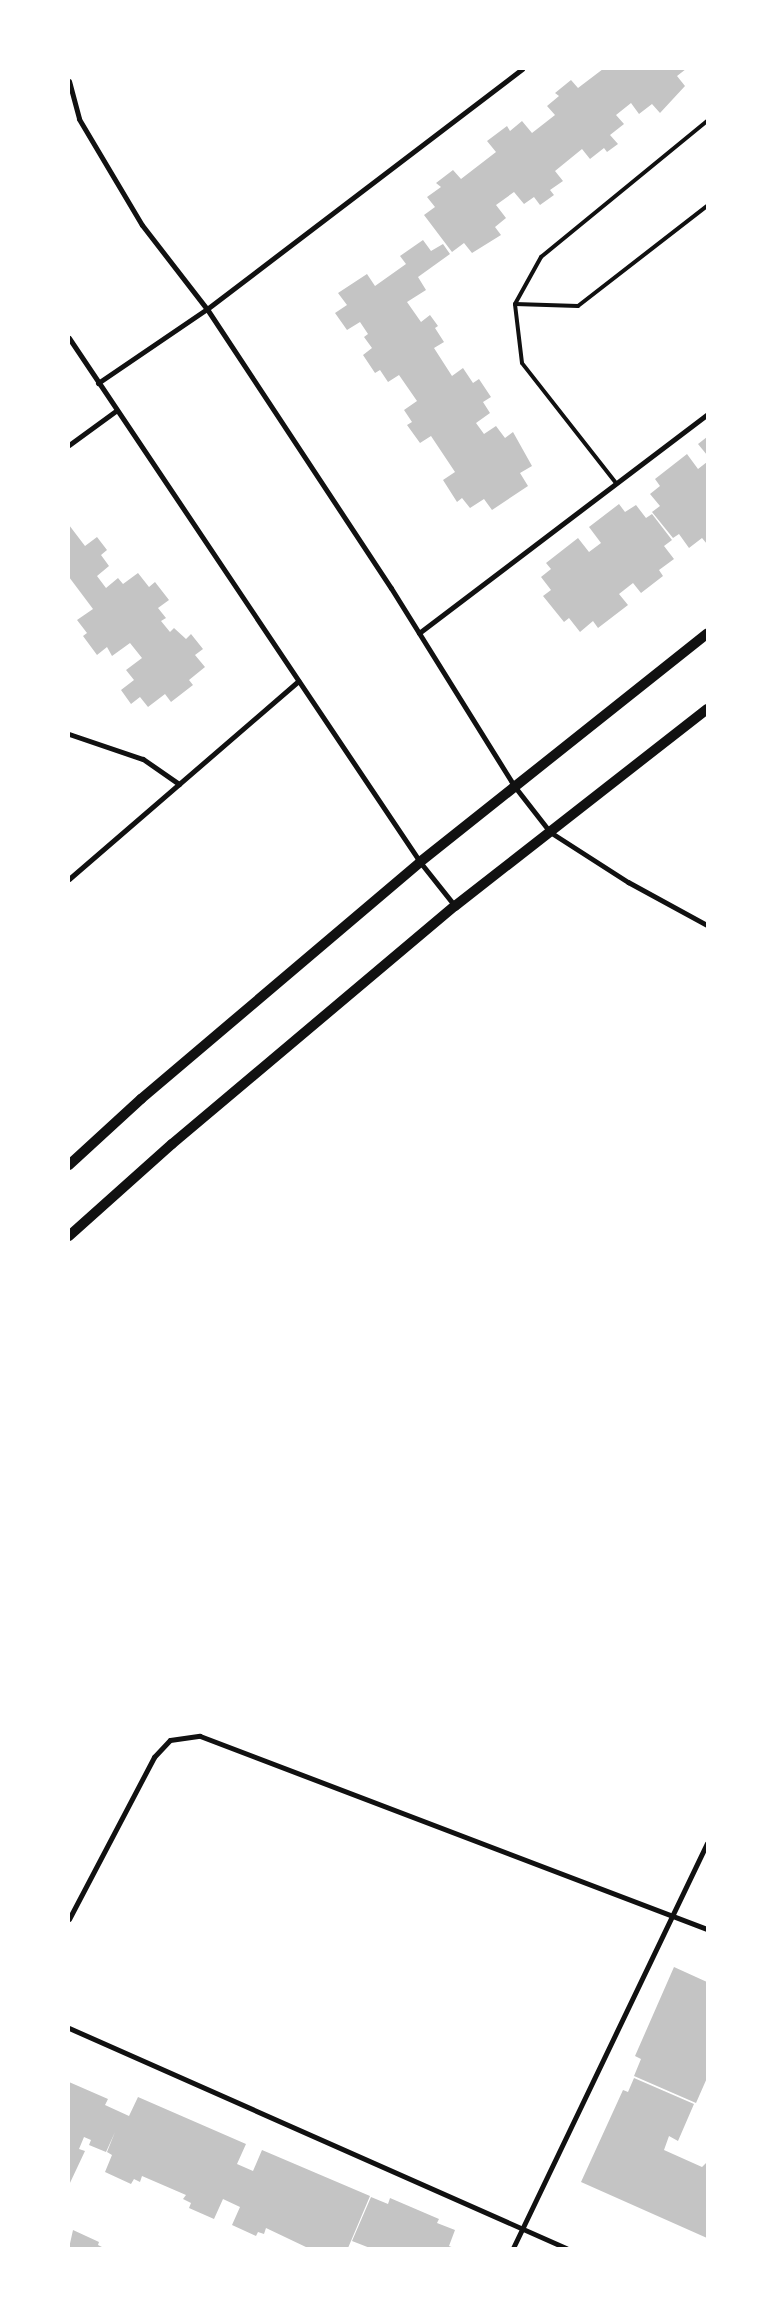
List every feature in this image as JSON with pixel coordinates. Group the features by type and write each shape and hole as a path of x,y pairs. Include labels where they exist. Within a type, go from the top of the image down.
{"main road":[{"path":"69,1165 141,1099 420,862 707,634"},
{"path":"69,1236 172,1144 455,906 707,709"}],"street":[{"path":"98,383 207,309 522,69"},
{"path":"69,81 79,119 142,225 207,309 419,633 515,787 550,832 628,882 707,925"},
{"path":"70,342 420,862 455,906"},
{"path":"69,445 116,410"},
{"path":"419,633 707,414"},
{"path":"69,879 298,681"},
{"path":"69,734 143,759 179,784"},
{"path":"69,1919 154,1757 170,1740 200,1736 674,1915 707,1930"},
{"path":"513,2248 707,1843"},
{"path":"69,2028 566,2248"}],"lane":[{"path":"616,483 522,363 515,304 541,257 707,121"},
{"path":"515,304 578,306 707,206"}],"building":[{"path":"603,69 686,69 677,76 685,86 660,113 652,104 639,114 631,103 616,115 624,124 610,135 618,144 607,152 604,148 590,159 582,149 555,171 563,181 550,190 554,195 540,205 534,197 524,204 514,192 496,205 506,218 495,227 501,235 472,253 464,243 452,252 424,215 435,207 427,197 441,187 436,183 453,170 461,179 496,152 487,141 507,126 510,131 522,121 532,133 555,115 547,106 559,96 555,93 571,80 578,88"},
{"path":"423,240 431,251 443,244 450,254 418,277 426,290 407,302 421,322 430,315 438,326 435,328 444,342 434,348 452,376 463,368 473,383 479,379 491,397 483,402 490,413 476,423 484,434 496,426 505,438 513,432 532,466 520,473 528,486 492,510 484,499 470,508 462,498 457,502 443,480 455,472 431,436 420,443 407,425 412,422 404,410 417,401 399,375 388,382 380,370 375,373 363,355 372,348 364,337 368,334 360,322 347,330 335,313 347,305 338,293 367,274 375,286 406,264 400,256"},
{"path":"707,437 707,455 698,444"},
{"path":"687,454 698,469 707,462 707,544 702,538 689,548 679,534 673,538 652,512 660,506 650,494 660,486 655,479"},
{"path":"619,504 625,512 636,505 646,518 652,514 672,540 664,546 674,559 659,570 663,576 641,593 633,583 619,594 628,605 598,628 593,621 580,632 569,618 564,622 543,596 551,590 541,577 551,569 546,563 578,538 589,552 601,543 589,527"},
{"path":"69,525 85,546 97,537 107,550 101,555 109,566 97,576 106,588 118,578 123,584 138,573 149,587 155,582 169,600 158,608 166,618 161,621 170,632 174,628 186,639 191,634 203,649 195,655 205,667 189,680 193,685 171,702 165,694 148,707 140,697 131,704 121,690 134,680 126,670 142,658 130,643 112,656 107,647 97,655 83,636 87,633 77,620 93,609 69,577"},
{"path":"674,1967 707,1982 707,2078 696,2103 634,2076 641,2059 635,2056"},
{"path":"634,2078 694,2104 678,2141 669,2136 664,2150 702,2167 707,2162 707,2238 581,2182 623,2090 628,2092"},
{"path":"69,2082 108,2099 105,2105 129,2116 138,2097 246,2144 237,2164 253,2171 262,2150 370,2196 348,2248 308,2248 266,2228 264,2234 258,2232 256,2236 232,2225 240,2207 223,2199 214,2219 189,2208 191,2203 183,2199 186,2195 142,2176 140,2182 134,2179 131,2184 105,2172 112,2155 107,2152 115,2132 106,2152 89,2145 91,2140 84,2137 79,2149 85,2151 69,2185"},
{"path":"371,2197 388,2204 390,2198 439,2219 437,2223 455,2230 449,2246 454,2248 370,2248 352,2241"},
{"path":"73,2230 99,2242 98,2245 104,2248 69,2248"}]}
